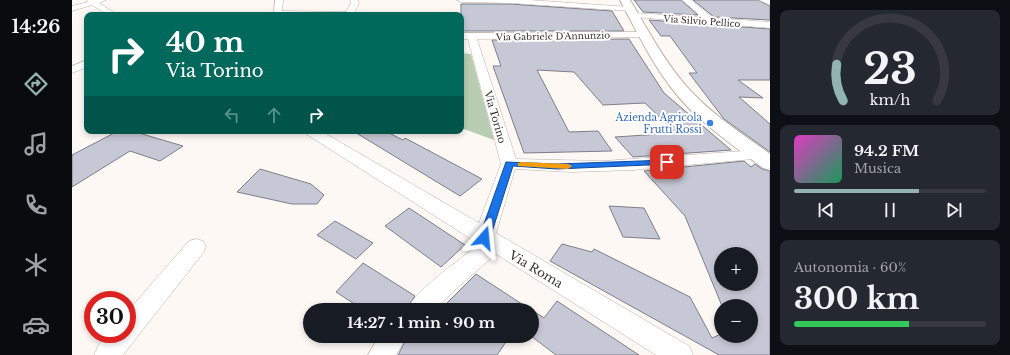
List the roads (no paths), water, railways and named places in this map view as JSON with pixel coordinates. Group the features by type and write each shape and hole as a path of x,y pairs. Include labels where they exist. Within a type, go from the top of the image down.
{"main road":[{"path":"630,8 670,76 683,93 721,127 764,159"}],"street":[{"path":"73,8 102,0"},
{"path":"278,12 279,0"},
{"path":"350,12 355,3 354,0"},
{"path":"461,0 510,1 630,8"},
{"path":"686,0 711,21"},
{"path":"763,0 770,3"},
{"path":"92,2 109,12"},
{"name":"Via Silvio Pellico","path":"630,8 711,21 770,25"},
{"name":"Via Gabriele D'Annunzio","path":"467,37 645,35"},
{"name":"Via Torino","path":"467,37 509,164"},
{"path":"72,70 84,64"},
{"name":"Via Roma","path":"316,134 489,241 680,355"},
{"path":"426,303 489,241 509,164 557,167 764,159"},
{"path":"136,319 196,247"},
{"path":"107,355 117,343"},
{"path":"381,355 389,343"}],"place":[{"name":"Azienda Agricola Frutti Rossi","path":"710,123"}]}
